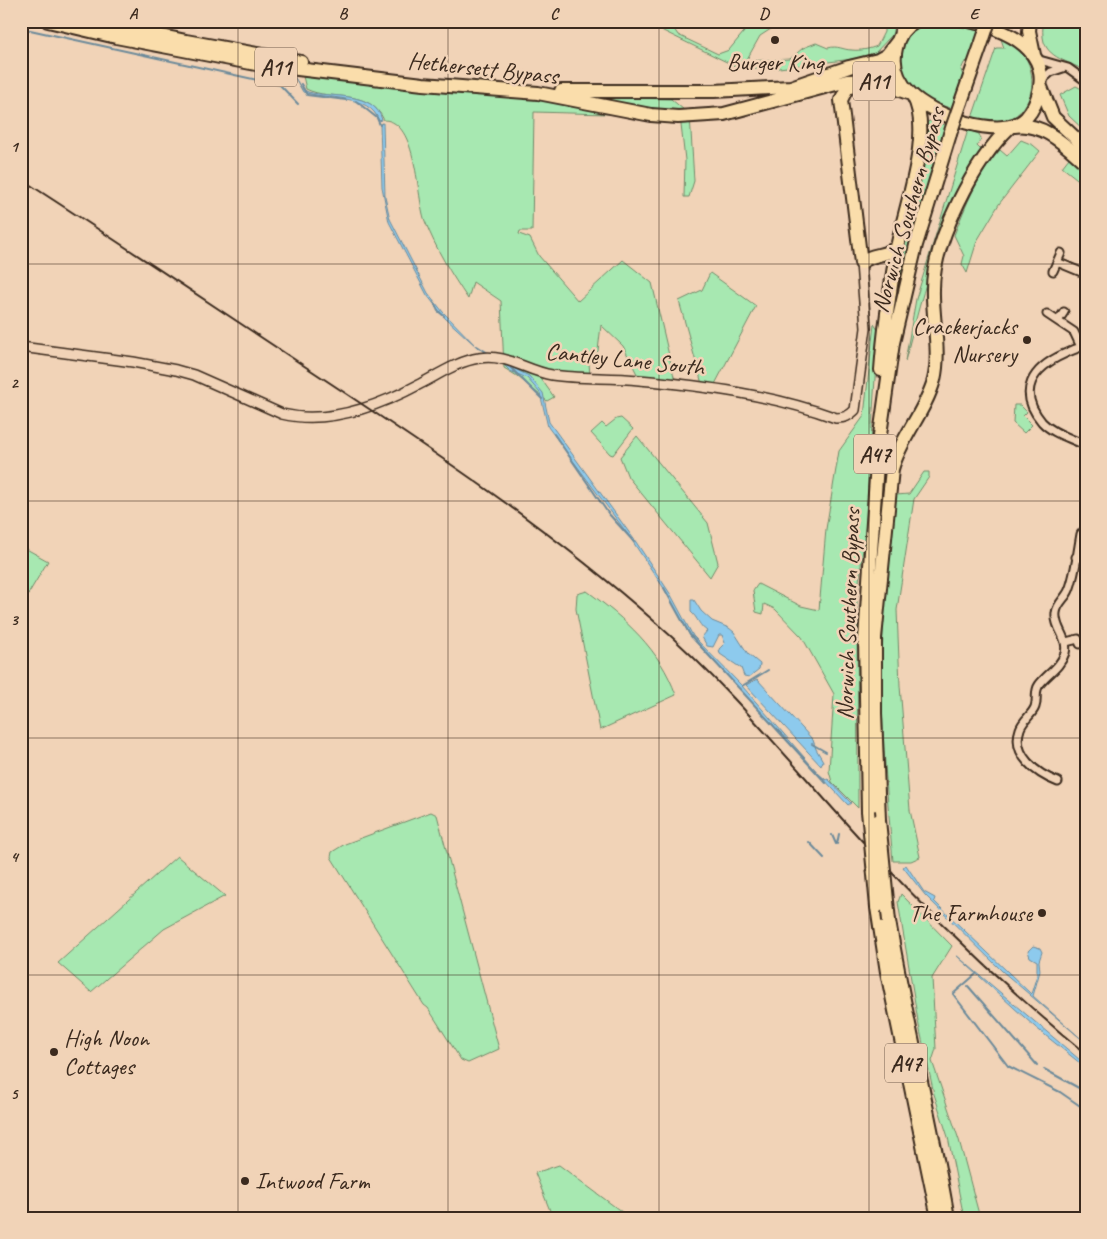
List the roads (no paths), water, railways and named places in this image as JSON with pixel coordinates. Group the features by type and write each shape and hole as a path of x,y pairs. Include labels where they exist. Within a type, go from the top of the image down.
{"highway":[{"name":"Hethersett Bypass","path":"48,21 116,37 256,64 423,84 523,91 651,115 678,117 724,114 846,81 872,80 894,87 941,112 970,123 993,128 1033,126 1044,131 1086,163"},
{"name":"Hethersett Bypass","path":"92,21 336,69 540,90 598,92 714,91 791,87 849,67 878,60 886,55 898,41 904,30 915,21"},
{"path":"970,21 1008,35 1026,46 1035,57"},
{"name":"Norwich Southern Bypass","path":"938,1218 887,972 877,907 868,811 865,667 869,559 878,450 893,343 916,245 950,134 990,21"},
{"path":"1030,21 1029,31 1041,83 1053,117 1086,148"},
{"path":"898,41 895,66 912,95"},
{"path":"1012,127 1032,111 1039,95 1041,83"},
{"path":"894,87 852,86 847,88 841,100 861,262 867,258 888,254 897,247"},
{"name":"A47","path":"869,559 883,348 897,247 914,173 919,141 920,112 912,95"},
{"name":"A47","path":"948,1218 935,1146 901,991 889,921 879,820 875,713 875,638 892,469 898,454 924,407 934,380 937,345 933,287 938,258 963,192 986,153 1012,127"}],"street":[{"path":"898,41 900,21"},
{"path":"1035,57 1064,68 1086,81"},
{"path":"1041,83 1051,72 1064,68"},
{"path":"1053,271 1061,253"},
{"name":"Cantley Lane South","path":"21,347 133,362 176,370 194,375 282,414 312,419 326,418 368,406 405,392 469,360 486,357 507,359 551,375 639,380 715,389 798,404 836,418 846,417 855,410 858,401 865,346 866,311 861,262"},
{"path":"1057,262 1086,274"},
{"path":"1058,322 1064,312"},
{"path":"1047,314 1074,332 1084,346 1051,359 1041,367 1028,392 1030,402 1046,426 1084,445 1086,432"},
{"path":"1058,782 1042,776 1029,765 1023,756 1018,736 1024,720 1034,709 1036,690 1043,680 1052,674 1064,656 1066,642 1056,620 1056,613 1070,589 1076,556 1082,534 1086,528"},
{"path":"1076,556 1086,559"},
{"path":"1066,642 1078,639"}],"water":[{"path":"295,78 302,89 308,92 351,97 371,104 378,111 382,120 379,121 374,112 357,102 303,92"},
{"path":"383,123 385,197 390,219 428,293 443,312 478,348 445,318 427,295 389,222 382,187 380,124"},
{"path":"501,362 529,376 543,393 549,422 636,542 671,595 693,636 742,686 817,772 690,636 669,596 629,536 548,427 540,393 527,378 510,371"},
{"path":"691,600 694,600 701,611 712,621 734,632 748,654 760,664 759,669 749,677 744,676 741,668 720,654 719,649 725,643 722,635 719,635 713,647 707,646 702,637 707,631 691,612"},
{"path":"757,679 813,740 823,761 821,766 746,685"},
{"path":"818,773 826,780 828,779 851,803 848,805"},
{"path":"906,865 924,892 935,898 934,901 942,909 1031,994 1037,975 1037,961 1030,957 1028,951 1033,946 1040,948 1042,952 1039,961 1040,971 1033,996 1086,1043 1002,971 925,895 903,867"},
{"path":"956,955 1086,1065 1086,1068 1035,1027"}],"waterway":[{"path":"21,28 280,85 298,104"},
{"path":"301,84 307,95 346,100"},
{"path":"356,101 377,118 380,125"},
{"path":"434,302 438,311 444,316"},
{"path":"477,346 488,353"},
{"path":"507,364 542,399"},
{"path":"554,434 608,513 634,542"},
{"path":"664,588 690,635 826,783"},
{"path":"742,686 768,670"},
{"path":"812,744 826,752"},
{"path":"837,844 839,834"},
{"path":"832,835 836,844"},
{"path":"809,842 824,858"},
{"path":"976,974 953,994 1008,1066 1060,1092 1086,1110"},
{"path":"968,986 1037,1065"},
{"path":"1044,1069 1086,1092"}],"railway":[{"path":"21,179 356,400 488,490 614,586 683,647 737,701 864,843 944,926 999,979 1086,1054"}],"place":[{"name":"Burger King","path":"775,40"},
{"name":"Crackerjacks Nursery","path":"1027,340"},
{"name":"The Farmhouse","path":"1042,913"},
{"name":"High Noon Cottages","path":"54,1052"},
{"name":"Intwood Farm","path":"245,1181"}]}
